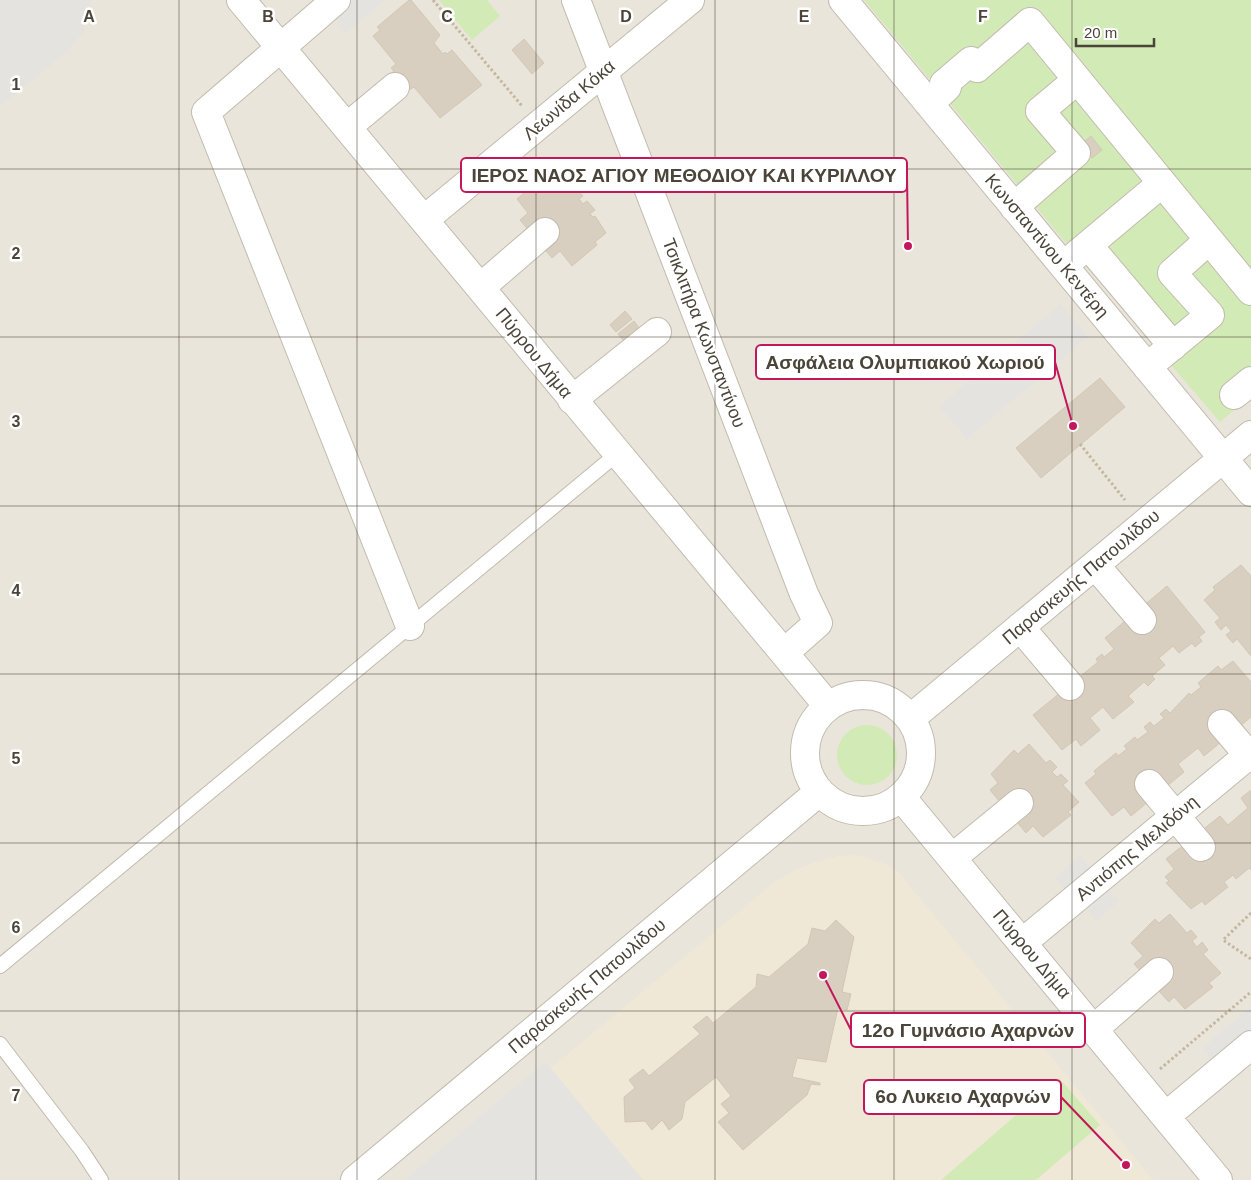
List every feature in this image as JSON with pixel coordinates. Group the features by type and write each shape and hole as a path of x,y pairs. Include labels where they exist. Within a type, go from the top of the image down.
{"street":[{"name":"Πύρρου Δήμα","path":"241,0 828,706"},
{"path":"336,0 206,112 410,626"},
{"name":"Τσικλιτήρα Κωνσταντίνου","path":"576,0 804,594 818,623 784,653"},
{"name":"Λεωνίδα Κόκα","path":"425,220 690,0"},
{"name":"Κωνσταντίνου Κεντέρη","path":"843,0 1251,492"},
{"path":"929,104 947,87 944,84 971,61 977,68 1030,22 1251,291"},
{"path":"1014,207 1076,153 1040,112 1077,80"},
{"path":"348,127 395,87"},
{"path":"1064,266 1162,183"},
{"path":"480,287 545,232"},
{"path":"1147,367 1210,315 1172,273 1209,240"},
{"path":"1088,245 1173,346"},
{"path":"572,400 657,332"},
{"name":"Παρασκευής Πατουλίδου","path":"911,718 1251,435"},
{"path":"1095,565 1142,620"},
{"path":"1020,627 1070,686"},
{"path":"872,695 894,702 911,718 920,738 922,759 916,780 902,798 886,808 859,812 850,811 833,804 819,792 809,776 804,757 807,738 815,720 828,706 849,696 872,695"},
{"path":"1222,724 1250,755"},
{"name":"Αντιόπης Μελιδόνη","path":"1022,943 1250,755"},
{"path":"1149,784 1201,847"},
{"name":"Παρασκευής Πατουλίδου","path":"355,1180 819,792"},
{"name":"Πύρρου Δήμα","path":"902,798 1218,1180"},
{"path":"952,858 1019,803"},
{"path":"1094,1030 1159,972"},
{"path":"1166,1116 1251,1045"}],"lane":[{"path":"0,966 617,454"},
{"path":"0,1044 82,1151 101,1180"}],"path":[{"path":"433,0 538,126"},
{"path":"1080,444 1126,500"},
{"path":"1251,913 1223,940 1251,959"},
{"path":"1140,1086 1251,992"}],"shaded area":[{"path":"0,0 1251,0 1251,1180 0,1180"},
{"path":"0,0 91,0 84,31 68,51 0,107"},
{"path":"351,0 385,0 346,34 332,17"},
{"path":"1061,304 1088,337 967,439 939,406"},
{"path":"858,855 888,865 899,873 1153,1180 643,1180 551,1068 776,881 793,871 813,863 838,856"},
{"path":"1080,855 1094,871 1069,893 1055,878"},
{"path":"1104,884 1119,901 1097,921 1082,904"},
{"path":"1251,1006 1251,1034 1215,1064 1202,1048"},
{"path":"545,1062 643,1180 404,1180"}],"green space":[{"path":"439,0 487,0 500,16 472,40"},
{"path":"864,0 1251,0 1251,396 1220,422 1066,243"},
{"path":"867,725 884,730 892,738 897,755 892,772 884,780 867,785 850,780 842,772 837,755 842,738 850,730"},
{"path":"1059,1078 1100,1125 1036,1180 941,1180"}],"building":[{"path":"409,0 440,35 434,43 443,54 445,52 447,54 452,50 482,85 440,118 414,87 401,95 386,77 394,71 391,68 396,64 373,36 380,30 377,27"},
{"path":"524,39 544,63 532,74 512,50"},
{"path":"1091,136 1102,150 1092,158 1080,145"},
{"path":"555,172 557,175 559,173 569,185 567,187 570,190 575,187 583,196 579,199 583,204 587,201 595,210 590,214 593,217 595,216 606,233 595,242 597,245 572,266 560,251 552,258 520,220 528,213 517,199 542,178 544,181"},
{"path":"625,311 632,319 616,332 610,325"},
{"path":"634,321 639,328 624,341 618,334"},
{"path":"1100,378 1125,407 1041,478 1016,448"},
{"path":"1241,565 1251,576 1251,656 1237,639 1233,643 1226,635 1231,631 1226,625 1221,630 1215,622 1220,618 1204,600 1215,590 1213,587"},
{"path":"1167,586 1205,632 1199,637 1202,641 1195,647 1192,643 1179,653 1173,646 1159,658 1165,665 1152,676 1155,679 1148,686 1144,682 1128,696 1134,702 1113,719 1103,707 1090,718 1100,730 1081,746 1076,739 1062,750 1033,715 1098,662 1096,659 1102,654 1104,657 1114,649 1105,638"},
{"path":"1233,661 1251,682 1251,717 1204,756 1198,748 1178,764 1184,772 1131,816 1124,807 1112,816 1085,783 1096,774 1094,771 1116,753 1118,756 1127,749 1124,746 1135,737 1137,740 1148,732 1144,727 1150,722 1154,726 1164,718 1160,714 1166,709 1170,713 1189,693 1191,695 1201,687 1198,683 1218,666 1221,670"},
{"path":"1029,744 1046,763 1050,760 1057,767 1052,772 1057,777 1061,774 1068,781 1063,785 1079,802 1068,812 1071,815 1043,837 1033,826 1026,833 990,790 998,783 991,774 1014,750 1018,754"},
{"path":"1251,790 1251,870 1249,868 1236,879 1233,875 1224,882 1228,887 1205,905 1202,901 1191,909 1166,883 1169,881 1165,877 1174,869 1166,859 1220,816 1228,825 1248,808 1241,798"},
{"path":"1170,914 1187,933 1191,930 1197,937 1192,941 1197,947 1202,942 1208,950 1203,954 1221,973 1209,983 1213,987 1185,1009 1174,997 1169,1002 1134,964 1143,956 1131,943 1155,919 1159,923"},
{"path":"836,920 854,937 842,992 851,994 847,1010 838,1008 826,1062 797,1058 792,1077 820,1083 820,1085 811,1084 807,1095 743,1150 718,1122 729,1113 721,1104 731,1096 716,1077 685,1102 682,1119 669,1130 662,1120 652,1130 645,1121 625,1122 624,1097 635,1088 629,1080 643,1069 649,1076 700,1034 693,1027 707,1016 713,1023 756,987 757,974 769,977 808,944 812,928 825,931"}],"place":[{"name":"ΙΕΡΟΣ ΝΑΟΣ ΑΓΙΟΥ ΜΕΘΟΔΙΟΥ ΚΑΙ ΚΥΡΙΛΛΟΥ","path":"908,246"},
{"name":"Ασφάλεια Ολυμπιακού Χωριού","path":"1073,426"},
{"name":"12ο Γυμνάσιο Αχαρνών","path":"823,975"},
{"name":"6ο Λυκειο Αχαρνών","path":"1126,1165"}]}
